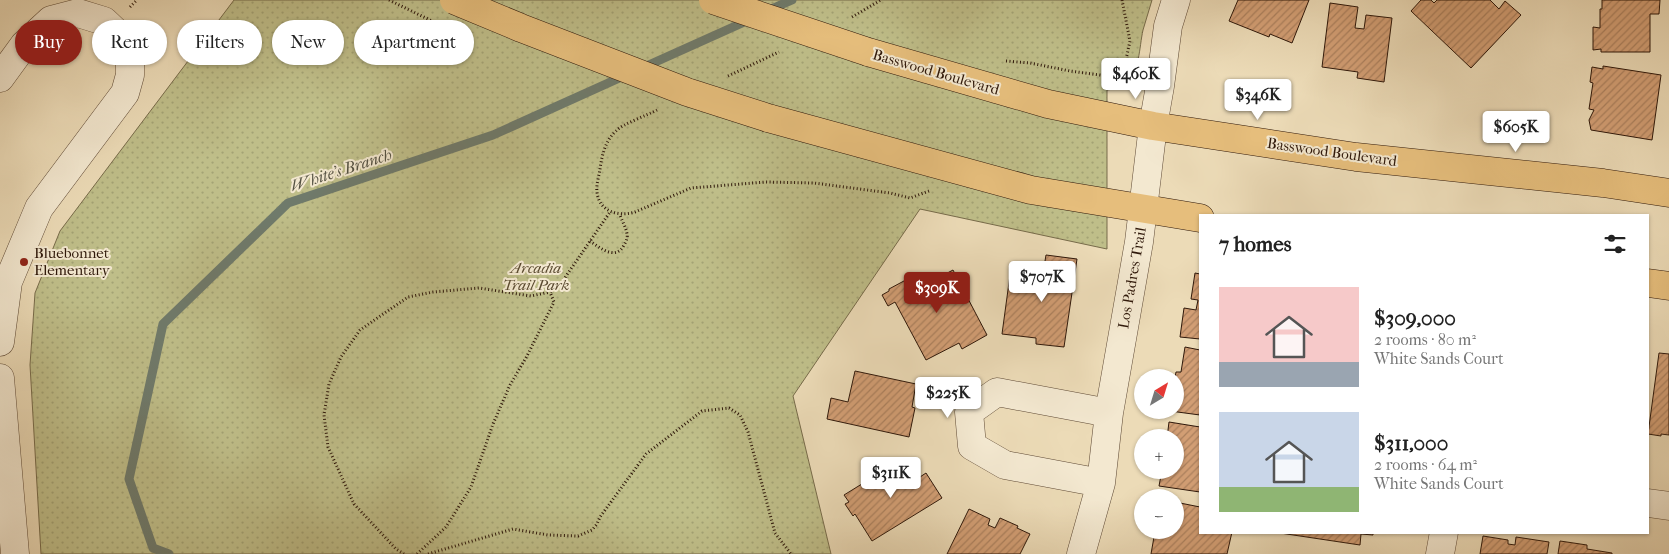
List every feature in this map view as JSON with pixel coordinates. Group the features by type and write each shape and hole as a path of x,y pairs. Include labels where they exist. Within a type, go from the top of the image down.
{"main road":[{"path":"454,0 687,92 768,118 1031,190 1199,218"},
{"name":"Basswood Boulevard","path":"713,0 868,52 1048,104 1153,126 1356,157 1603,183 1669,193"},
{"path":"1649,283 1669,286"}],"street":[{"name":"Los Padres Trail","path":"1081,554 1101,484 1109,412 1144,210 1153,126 1168,26 1176,0"},
{"path":"0,78 24,45 52,20 78,13 104,21 121,37 130,60 130,75 125,93 39,208 8,282 0,342"},
{"path":"0,378 15,554"},
{"path":"1101,484 1005,466 972,446 969,412 997,392 1109,412"},
{"path":"1649,503 1669,506"},
{"path":"1440,554 1444,534"}],"path":[{"path":"1122,0 1130,41 1122,78"},
{"path":"404,554 396,549 354,504 328,447 324,416 329,384 341,357 360,330 408,297 433,292 479,288 531,296 550,292 562,282 610,212"},
{"path":"590,241 610,253 620,251 628,235 620,215"},
{"path":"417,554 446,527 471,487 493,424 510,385 554,302 550,292"},
{"path":"428,554 513,530 548,535 578,536 585,534 597,524 600,517 646,454 702,411 729,408 740,414 748,432 775,532 791,554"}],"green space":[{"name":"Arcadia Trail Park","path":"234,0 1152,0 1143,30 1134,73 1123,86 1107,90 1107,249 920,209 793,396 831,554 41,554 30,365 35,293 60,231 185,65 262,65 262,20 219,20"}],"building":[{"path":"1238,0 1309,0 1292,43 1270,34 1269,37 1229,21"},
{"path":"1421,0 1431,0 1434,3 1437,0 1490,0 1499,9 1505,1 1521,15 1471,68 1411,11"},
{"path":"1602,0 1660,0 1659,14 1650,14 1650,52 1601,52 1601,49 1593,50 1593,27 1600,28"},
{"path":"1330,3 1358,7 1355,28 1364,29 1366,15 1392,18 1384,82 1357,78 1358,72 1322,67"},
{"path":"1603,66 1661,75 1652,140 1591,130 1589,120 1594,110 1589,109 1593,83 1590,82 1592,67 1603,69"},
{"path":"1046,255 1077,259 1064,347 1036,344 1036,338 1002,334 1010,275 1042,279"},
{"path":"953,270 987,335 962,349 959,343 926,360 895,302 888,306 882,295 889,291 889,289 915,275 922,290 937,281 936,279"},
{"path":"1195,273 1199,274 1199,339 1180,337 1184,308 1196,310 1198,300 1191,299"},
{"path":"1185,347 1199,350 1199,415 1184,413 1184,369 1181,369"},
{"path":"1659,353 1669,354 1669,435 1649,434"},
{"path":"855,371 916,384 912,407 915,408 909,437 827,419 831,398 848,402"},
{"path":"1169,422 1199,427 1199,492 1159,486 1160,479 1184,479 1184,429 1168,429"},
{"path":"904,458 917,479 926,473 942,498 872,541 855,514 853,516 845,504 849,502 844,495"},
{"path":"1184,504 1199,507 1199,534 1232,534 1227,554 1151,554 1154,539 1184,539"},
{"path":"969,509 990,519 988,525 995,528 1000,518 1030,534 1020,554 947,554"},
{"path":"1287,534 1361,534 1360,545"},
{"path":"1483,536 1508,540 1508,544 1515,545 1516,537 1549,542 1547,554 1480,554"},
{"path":"1560,541 1587,545 1587,549 1612,554 1558,554"}],"waterway":[{"name":"White's Branch","path":"767,11 792,0"},
{"name":"White's Branch","path":"642,68 751,19"},
{"name":"White's Branch","path":"169,554 153,548 129,479 163,324 288,203 493,135 626,75"}],"place":[{"name":"Bluebonnet Elementary","path":"24,262"}]}
